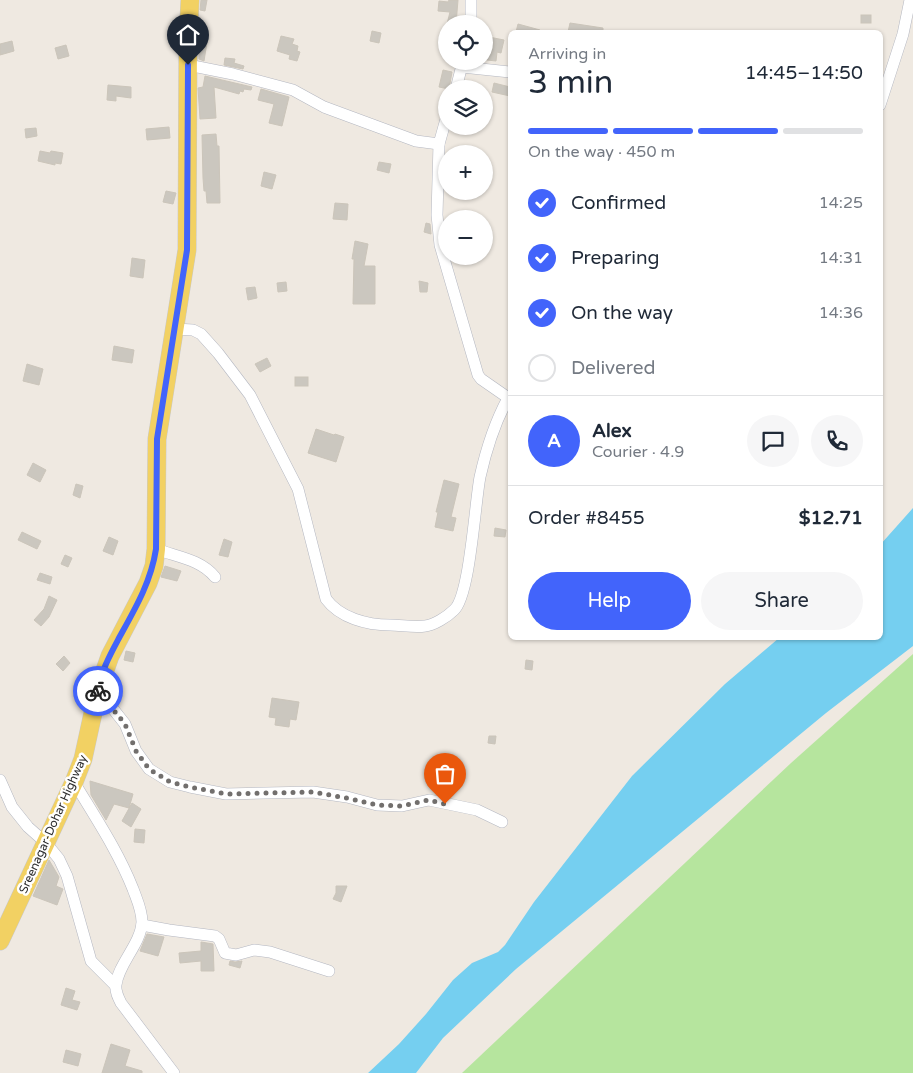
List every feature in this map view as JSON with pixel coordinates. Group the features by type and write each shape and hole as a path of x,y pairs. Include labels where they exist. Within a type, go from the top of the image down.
{"main road":[{"name":"Sreenagar-Dohar Highway","path":"0,941 74,782 83,759 98,690 110,656 148,583 154,566 156,549 157,439 187,250 190,0"}],"street":[{"path":"470,0 471,15"},
{"path":"883,96 903,34 910,0"},
{"path":"188,65 233,74 293,90 324,107 416,140 439,144"},
{"path":"493,69 508,72"},
{"path":"442,135 439,144 438,227 440,245 478,375 486,383 508,397"},
{"path":"175,329 193,330 201,334 250,395 298,489 326,599 332,608 364,622 380,625 425,626 442,619 456,609 464,585 473,537 480,479 488,447 503,407 508,400"},
{"path":"156,549 196,562 208,568 215,577"},
{"path":"98,690 125,724 136,751 149,769 170,782 226,794 313,792 377,805 402,806 428,800 477,810 502,822"},
{"path":"0,780 12,807 28,827 46,843 59,859 67,876 91,961 115,985"},
{"path":"74,782 100,823 128,876 142,911 142,925 119,974 115,985 116,992 121,1003 174,1073"},
{"path":"142,925 215,936 219,939 225,953 229,955 254,950 270,952 329,971"}],"green space":[{"path":"913,654 913,1073 462,1073 791,763"}],"water":[{"path":"913,508 913,646 826,713 516,969 443,1038 416,1073 368,1073 399,1044 453,980 472,963 498,952 505,945 534,902 632,776 725,684 777,640 883,640 883,542"}],"building":[{"path":"201,0 207,0 205,11 200,10"},
{"path":"449,0 458,0 457,15 449,15 450,12 438,11 439,1 448,2"},
{"path":"861,15 871,15 871,23 861,23"},
{"path":"570,23 603,28 603,30 568,30"},
{"path":"518,24 540,30 516,30"},
{"path":"372,31 381,33 379,43 370,41"},
{"path":"199,34 208,36 204,61 199,59"},
{"path":"281,36 294,39 292,44 298,46 297,51 300,52 297,61 289,59 290,55 277,51"},
{"path":"493,38 504,40 501,53 497,52 496,61 493,61"},
{"path":"12,41 14,51 0,55 0,44"},
{"path":"66,45 69,56 58,59 55,48"},
{"path":"225,58 235,59 234,63 244,66 243,69 224,65"},
{"path":"443,70 452,72 451,80 441,80"},
{"path":"205,76 252,87 251,90 244,89 243,92 240,91 239,94 214,87 216,118 200,119 198,88 203,87"},
{"path":"494,83 508,86 508,96 493,92"},
{"path":"108,85 131,87 131,98 116,96 116,101 107,100"},
{"path":"261,89 289,97 282,126 269,123 274,104 258,100"},
{"path":"169,127 170,138 147,140 146,129"},
{"path":"36,128 37,136 26,138 25,129"},
{"path":"216,134 217,146 219,146 220,203 207,203 203,178 202,135"},
{"path":"40,151 63,153 61,164 55,163 55,165 38,161"},
{"path":"379,162 391,164 389,173 377,170"},
{"path":"264,172 276,175 272,189 261,186"},
{"path":"166,191 176,193 173,204 163,202"},
{"path":"335,203 348,204 347,220 333,219"},
{"path":"426,223 430,224 431,234 424,232"},
{"path":"355,241 368,244 364,266 375,266 375,304 353,304 354,259 352,259"},
{"path":"132,258 145,260 143,278 130,276"},
{"path":"419,281 428,283 427,292 420,292"},
{"path":"286,282 287,291 278,292 277,283"},
{"path":"255,287 257,298 248,300 246,288"},
{"path":"114,346 134,350 132,363 112,360"},
{"path":"267,358 271,366 260,372 255,364"},
{"path":"27,364 43,369 39,385 23,381"},
{"path":"295,377 308,377 308,386 295,386"},
{"path":"316,429 344,437 336,462 308,453"},
{"path":"33,463 46,470 40,482 27,475"},
{"path":"444,480 459,484 451,517 456,518 453,531 435,527 438,512 436,512"},
{"path":"76,484 83,486 80,498 73,495"},
{"path":"495,528 506,530 505,537 494,536"},
{"path":"22,532 41,541 37,549 18,540"},
{"path":"109,537 118,541 113,555 103,551"},
{"path":"224,539 232,542 228,557 219,555"},
{"path":"65,555 72,558 68,567 61,564"},
{"path":"165,566 181,571 177,581 161,577"},
{"path":"40,573 52,577 50,584 37,580"},
{"path":"49,596 57,600 49,617 41,626 34,620 44,609"},
{"path":"126,651 135,653 133,662 124,660"},
{"path":"64,656 70,663 63,671 56,664"},
{"path":"526,660 533,661 532,670 525,669"},
{"path":"272,698 299,702 296,720 290,719 289,727 275,725 276,718 269,717"},
{"path":"489,736 496,736 495,744 488,743"},
{"path":"90,781 133,794 129,808 114,804 106,820 91,795"},
{"path":"132,803 141,809 131,827 122,821"},
{"path":"135,829 145,830 144,843 134,842"},
{"path":"49,860 59,877 56,886 63,889 57,905 33,896"},
{"path":"336,886 347,886 341,902 333,899 336,893"},
{"path":"147,934 164,937 158,956 140,951"},
{"path":"201,942 213,944 214,971 201,971 201,961 180,963 179,953 201,951"},
{"path":"230,961 242,961 240,968 229,965"},
{"path":"66,988 75,991 72,1000 80,1002 77,1010 61,1005"},
{"path":"111,1044 130,1050 125,1066 142,1071 142,1073 102,1073"},
{"path":"66,1050 81,1054 78,1066 63,1062"}],"way so far":[{"path":"98,691 125,724 132,745 149,769 170,782 226,794 313,792 377,805 402,806 428,800 445,804"}],"route":[{"path":"98,691 110,656 148,583 154,566 158,510 157,439 187,250 188,65"}]}
